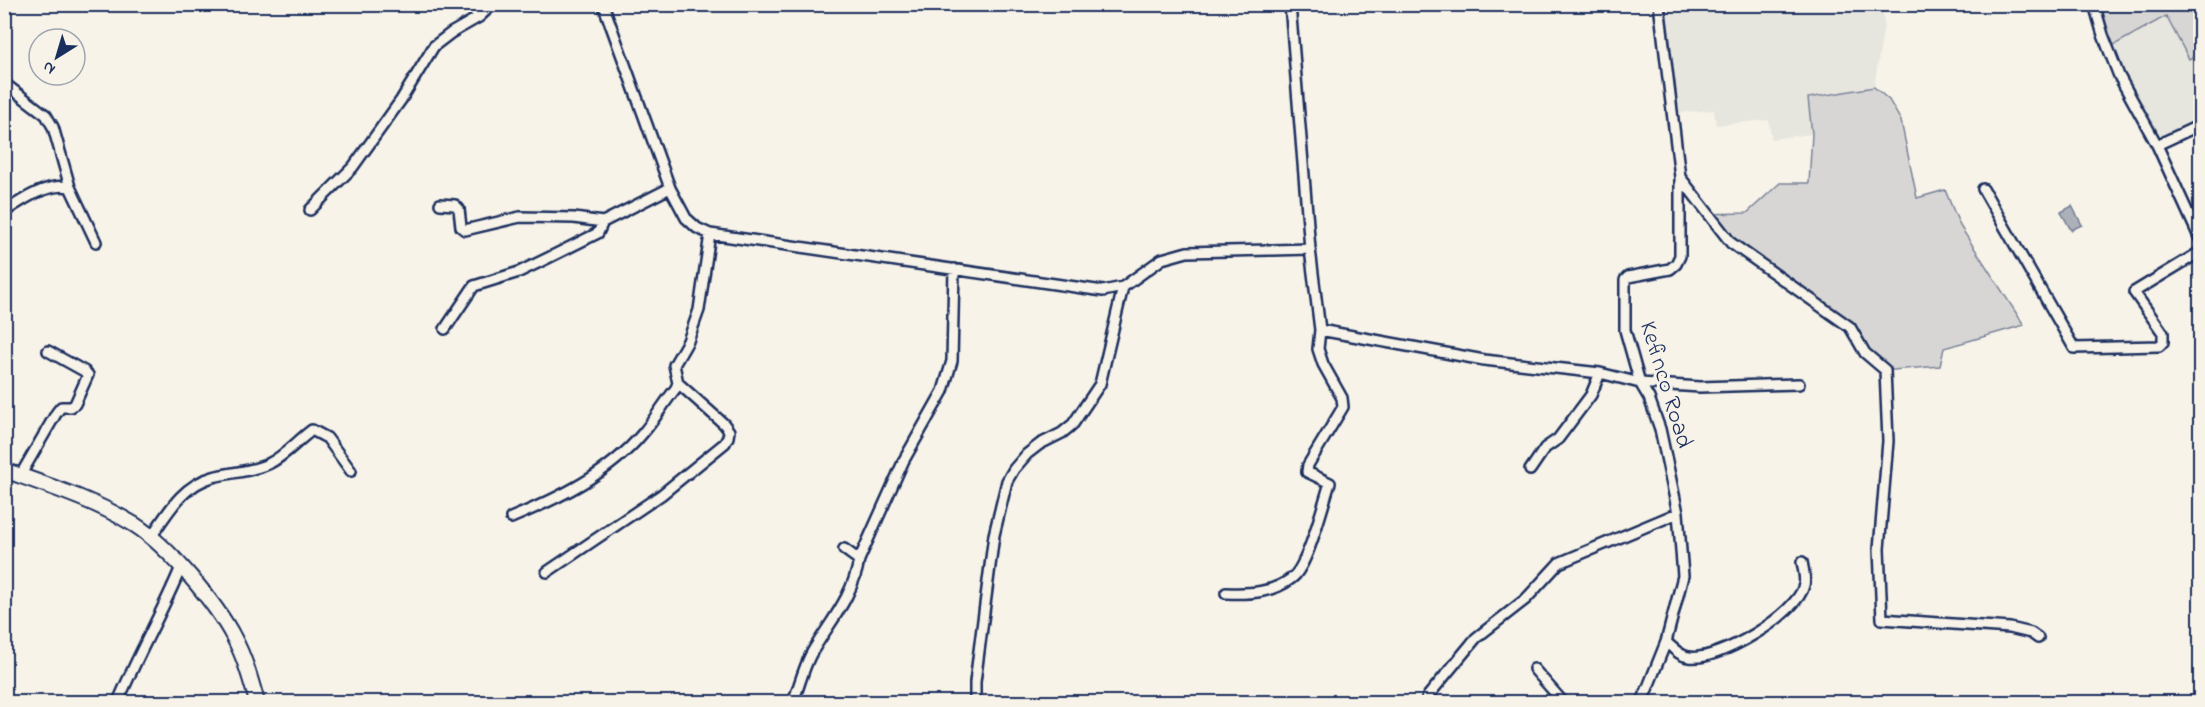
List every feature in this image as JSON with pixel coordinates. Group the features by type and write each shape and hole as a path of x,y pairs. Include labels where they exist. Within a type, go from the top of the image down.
{"main road":[{"path":"4,470 88,501 127,521 151,537 181,567 234,638 257,702"}],"street":[{"path":"469,4 479,17"},
{"path":"310,210 353,167 434,46 479,17 493,4"},
{"path":"603,4 670,188 686,218 697,228 710,234 1103,291 1123,287 1162,259 1186,252 1310,249"},
{"path":"1226,593 1262,592 1293,578 1300,569 1330,483 1307,472 1308,465 1343,407 1342,398 1323,364 1318,349 1320,330 1310,249 1290,4"},
{"name":"Kefinco Road","path":"1642,702 1666,642 1683,576 1678,513 1660,429 1649,398 1640,383 1625,330 1624,283 1628,277 1670,269 1680,256 1680,177 1659,4"},
{"path":"2094,4 2103,36 2119,76 2157,145 2200,239"},
{"path":"4,83 46,116 53,128 70,187 96,242"},
{"path":"2157,145 2200,125"},
{"path":"1680,177 1731,243 1850,327 1865,353 1885,370 1888,441 1879,549 1882,619 2010,628 2031,633 2038,638"},
{"path":"4,212 45,190 59,185 70,187"},
{"path":"440,204 454,205 459,209 461,228 465,230 520,217 574,218 603,222 670,188"},
{"path":"1983,189 2074,348 2159,346 2163,342 2163,333 2134,292 2200,252"},
{"path":"445,329 474,286 519,272 548,258 598,232 603,222"},
{"path":"547,572 661,495 725,443 729,431 678,383 674,365 688,341 699,310 710,234"},
{"path":"793,702 810,656 835,619 856,576 859,560 904,460 943,392 952,361 954,268"},
{"path":"975,702 975,682 994,536 1006,481 1014,468 1028,454 1073,424 1100,384 1123,287"},
{"path":"1320,330 1484,360 1600,374 1640,383 1700,387 1799,384"},
{"path":"20,476 57,412 61,407 71,407 75,404 88,375 48,351"},
{"path":"1530,470 1545,448 1558,439 1591,395 1600,374"},
{"path":"511,518 548,502 588,480 620,456 643,433 678,383"},
{"path":"151,537 178,498 190,488 211,477 266,466 278,459 312,430 327,438 351,471"},
{"path":"1426,702 1428,696 1476,638 1526,599 1559,563 1678,513"},
{"path":"844,549 859,560"},
{"path":"1666,642 1680,654 1690,658 1715,652 1753,637 1793,606 1804,585 1802,562"},
{"path":"118,702 181,567"},
{"path":"1534,669 1563,702"}],"shaded area":[{"path":"1658,5 1882,5 1884,24 1874,87 1808,98 1812,134 1771,139 1769,120 1716,125 1714,110 1672,113"},
{"path":"2093,5 2200,5 2200,53 2189,59 2166,16 2107,49"},
{"path":"2166,16 2189,58 2200,53 2200,123 2157,147 2107,49"},
{"path":"1874,87 1889,100 1901,121 1917,198 1945,190 1960,226 2024,325 1944,348 1940,366 1881,371 1847,329 1731,245 1704,214 1747,213 1780,183 1809,183 1812,134 1808,98"},
{"path":"2072,206 2082,225 2071,230 2061,212"}]}
